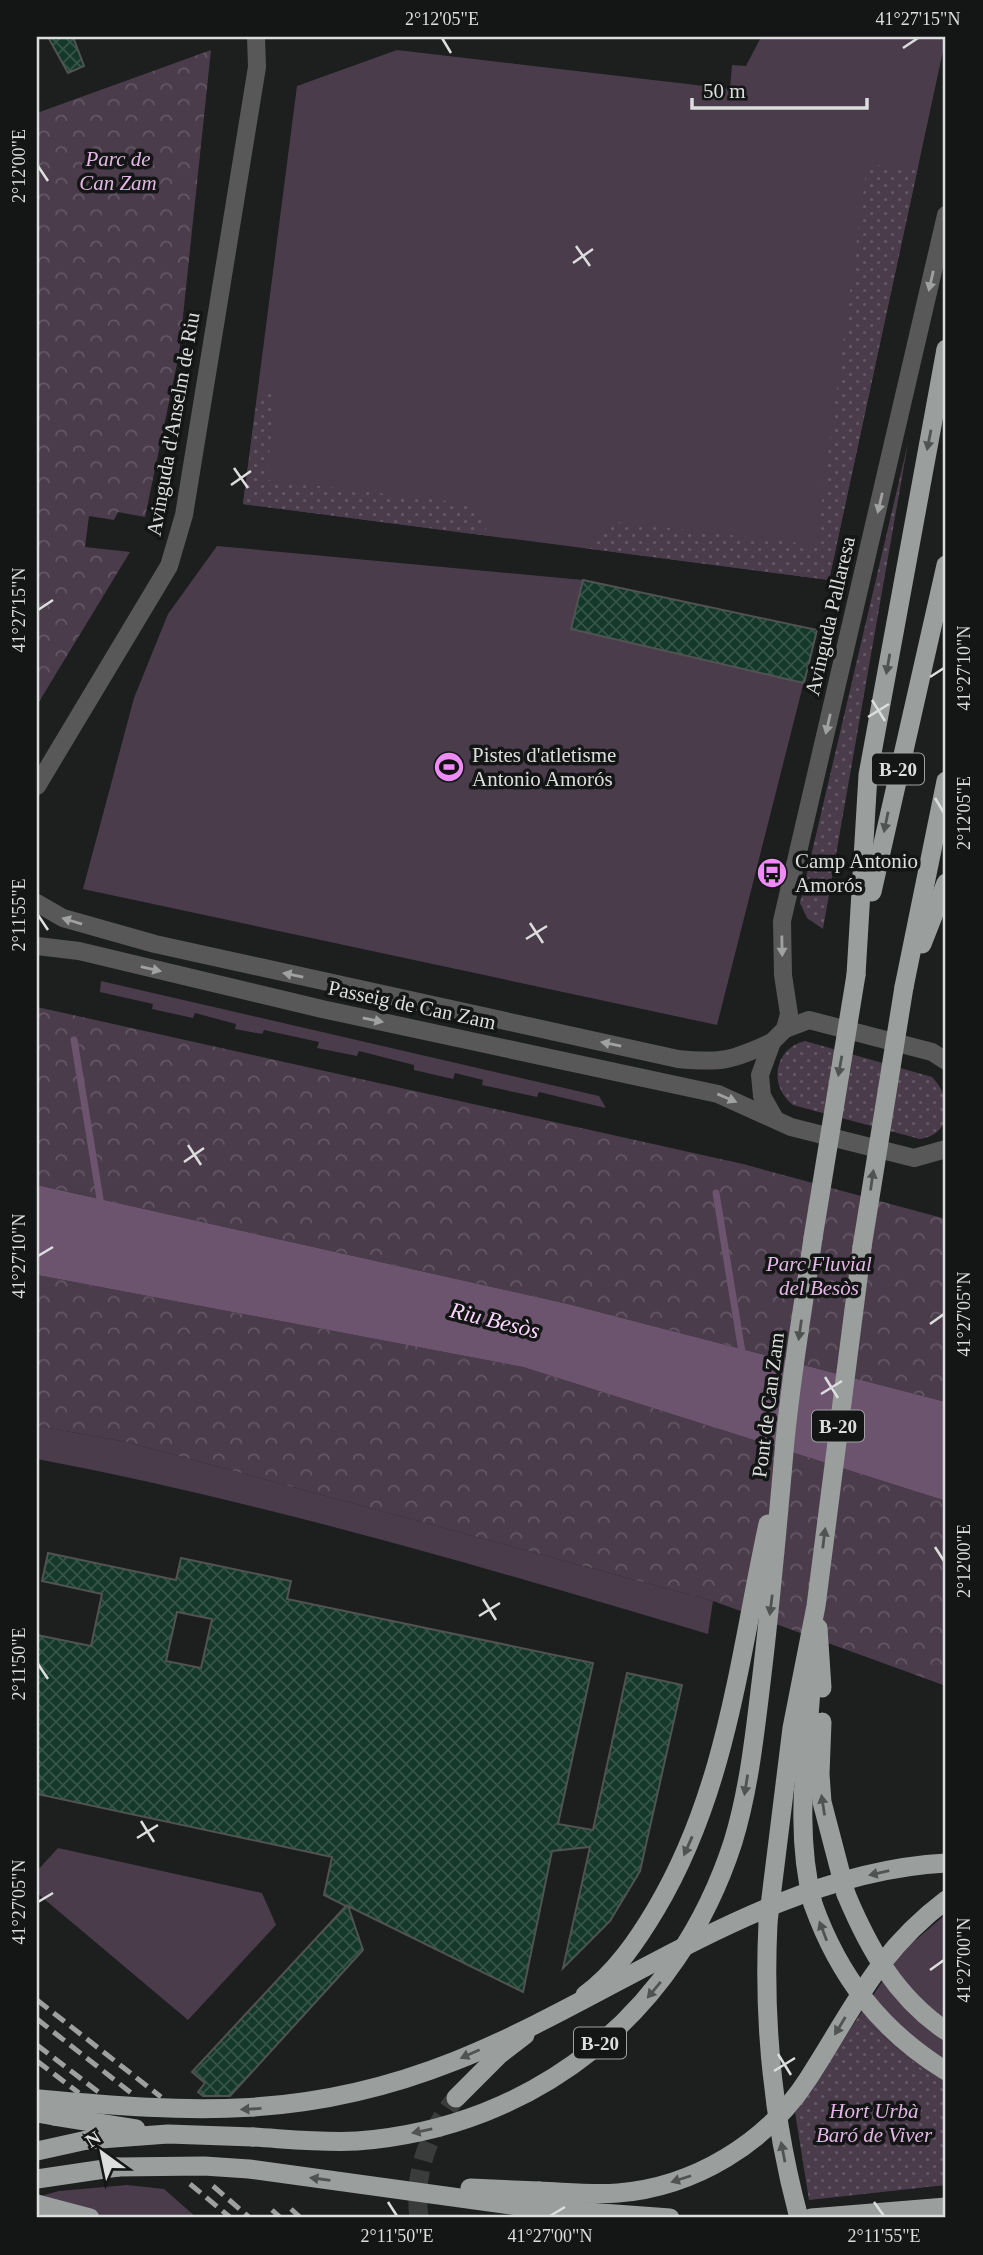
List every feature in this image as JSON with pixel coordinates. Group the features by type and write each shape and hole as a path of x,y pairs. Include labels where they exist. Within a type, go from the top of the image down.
{"highway":[{"path":"856,975 869,775 946,349"},
{"name":"B-20","path":"856,975 889,806 946,565"},
{"name":"B-20","path":"808,1731 816,1606 852,1318 904,988 946,781"},
{"path":"904,988 946,883"},
{"name":"Pont de Can Zam","path":"168,2134 356,2141 443,2126 484,2112 535,2088 595,2048 656,1989 701,1923 733,1839 744,1797 757,1718 772,1591 785,1439 826,1149 856,975"},
{"path":"456,2098 499,2054 588,1993 628,1952 664,1894 701,1816 720,1762 785,1439"},
{"path":"808,1731 820,1774 822,1802 846,1894 864,1937 894,1983 919,2010 946,2031"},
{"path":"808,1731 801,1827 805,1872 813,1904 828,1944 863,2000 898,2037 946,2071"},
{"path":"799,2218 783,2150 769,2050 768,1923 808,1731"},
{"path":"42,2106 268,2109 342,2097 456,2061 554,2016 712,1935 795,1899 875,1874 946,1863"},
{"path":"536,2199 646,2189 698,2173 750,2141 793,2101 886,1954 946,1900"},
{"path":"42,2106 168,2134"},
{"name":"B-20","path":"37,2151 87,2140 168,2134"},
{"path":"37,2179 118,2167 216,2166 365,2185 536,2199 670,2218"},
{"path":"37,2204 90,2218"},
{"path":"811,2218 946,2207"}],"street":[{"name":"Avinguda d'Anselm de Riu","path":"37,786 169,566 184,515 257,67 256,37"},
{"name":"Avinguda Pallaresa","path":"775,1119 760,1086 762,1062 789,1014 783,975 782,921 946,215"},
{"name":"Passeig de Can Zam","path":"37,903 62,918 155,944 678,1059 719,1062 741,1057 809,1020 932,1052 946,1061"},
{"name":"Passeig de Can Zam","path":"37,946 79,951 322,1009 718,1094 791,1127 914,1158 944,1149"}],"green space":[{"path":"761,37 946,37 829,580 243,504 297,86 397,50 730,89 732,65 746,66"},
{"name":"Parc de Can Zam","path":"211,50 179,354 145,517 118,512 114,520 89,516 85,547 130,552 37,705 37,113"},
{"path":"867,165 918,167 829,580 584,548 618,522 816,545"},
{"path":"275,389 267,480 472,504 490,536 243,504 258,391"},
{"path":"908,443 823,929 807,918 800,903"},
{"name":"Pistes d'atletisme Antonio Amorós","path":"217,546 583,580 817,630 717,1025 83,889 134,698 168,614"},
{"path":"101,981 599,1096 606,1108 539,1092 537,1097 482,1085 483,1080 455,1073 453,1079 414,1070 414,1065 359,1051 357,1056 317,1048 319,1042 264,1030 262,1034 235,1029 236,1024 195,1013 193,1018 152,1009 153,1004 100,992"},
{"name":"Parc Fluvial del Besòs","path":"37,1007 743,1164 946,1219 946,1402 568,1304 37,1185"},
{"path":"805,1041 932,1077 939,1085 946,1104 944,1122 931,1136 920,1139 793,1105 780,1088 778,1069 787,1051"},
{"path":"37,1275 523,1367 946,1501 946,1686 713,1601 127,1442 37,1426"},
{"path":"37,1426 127,1442 713,1601 708,1634 458,1561 291,1516 37,1459"},
{"path":"58,1848 262,1893 276,1925 188,2020 37,1893 37,1871"},
{"path":"946,1914 946,2089 859,2016 903,1951"},
{"name":"Hort Urbà Baró de Viver","path":"859,2016 946,2089 946,2185 809,2200 795,2112"},
{"path":"127,2185 164,2189 197,2218 37,2218 37,2197 59,2191"}],"water":[{"name":"Riu Besòs","path":"37,1185 568,1304 946,1402 946,1501 523,1367 37,1275"}],"building":[{"path":"48,37 73,37 84,66 68,73"},
{"path":"583,580 817,630 804,683 571,629"},
{"path":"48,1553 176,1580 181,1558 291,1581 287,1599 593,1663 558,1824 593,1830 627,1673 682,1685 640,1871 610,1921 563,1968 590,1847 552,1851 523,1992 348,1906 363,1950 230,2096 203,2096 198,2092 205,2083 192,2072 346,1906 324,1895 332,1857 37,1794 37,1635 91,1646 102,1594 42,1581","holes":["177,1612 212,1619 201,1668 166,1661"]}],"waterway":[{"path":"74,1040 101,1205"},
{"path":"716,1193 743,1358"}],"tunnel":[{"path":"419,2218 418,2185 425,2154 430,2139 456,2098"}],"railway":[{"path":"37,2000 161,2097"},
{"path":"37,2019 135,2096"},
{"path":"37,2045 101,2094"},
{"path":"37,2061 79,2093"},
{"path":"190,2184 231,2218"},
{"path":"213,2186 250,2218"},
{"path":"291,2209 301,2218"},
{"path":"272,2210 281,2218"}],"place":[{"name":"Pistes d'atletisme Antonio Amorós","path":"449,767"},
{"name":"Camp Antonio Amorós","path":"772,873"}]}
